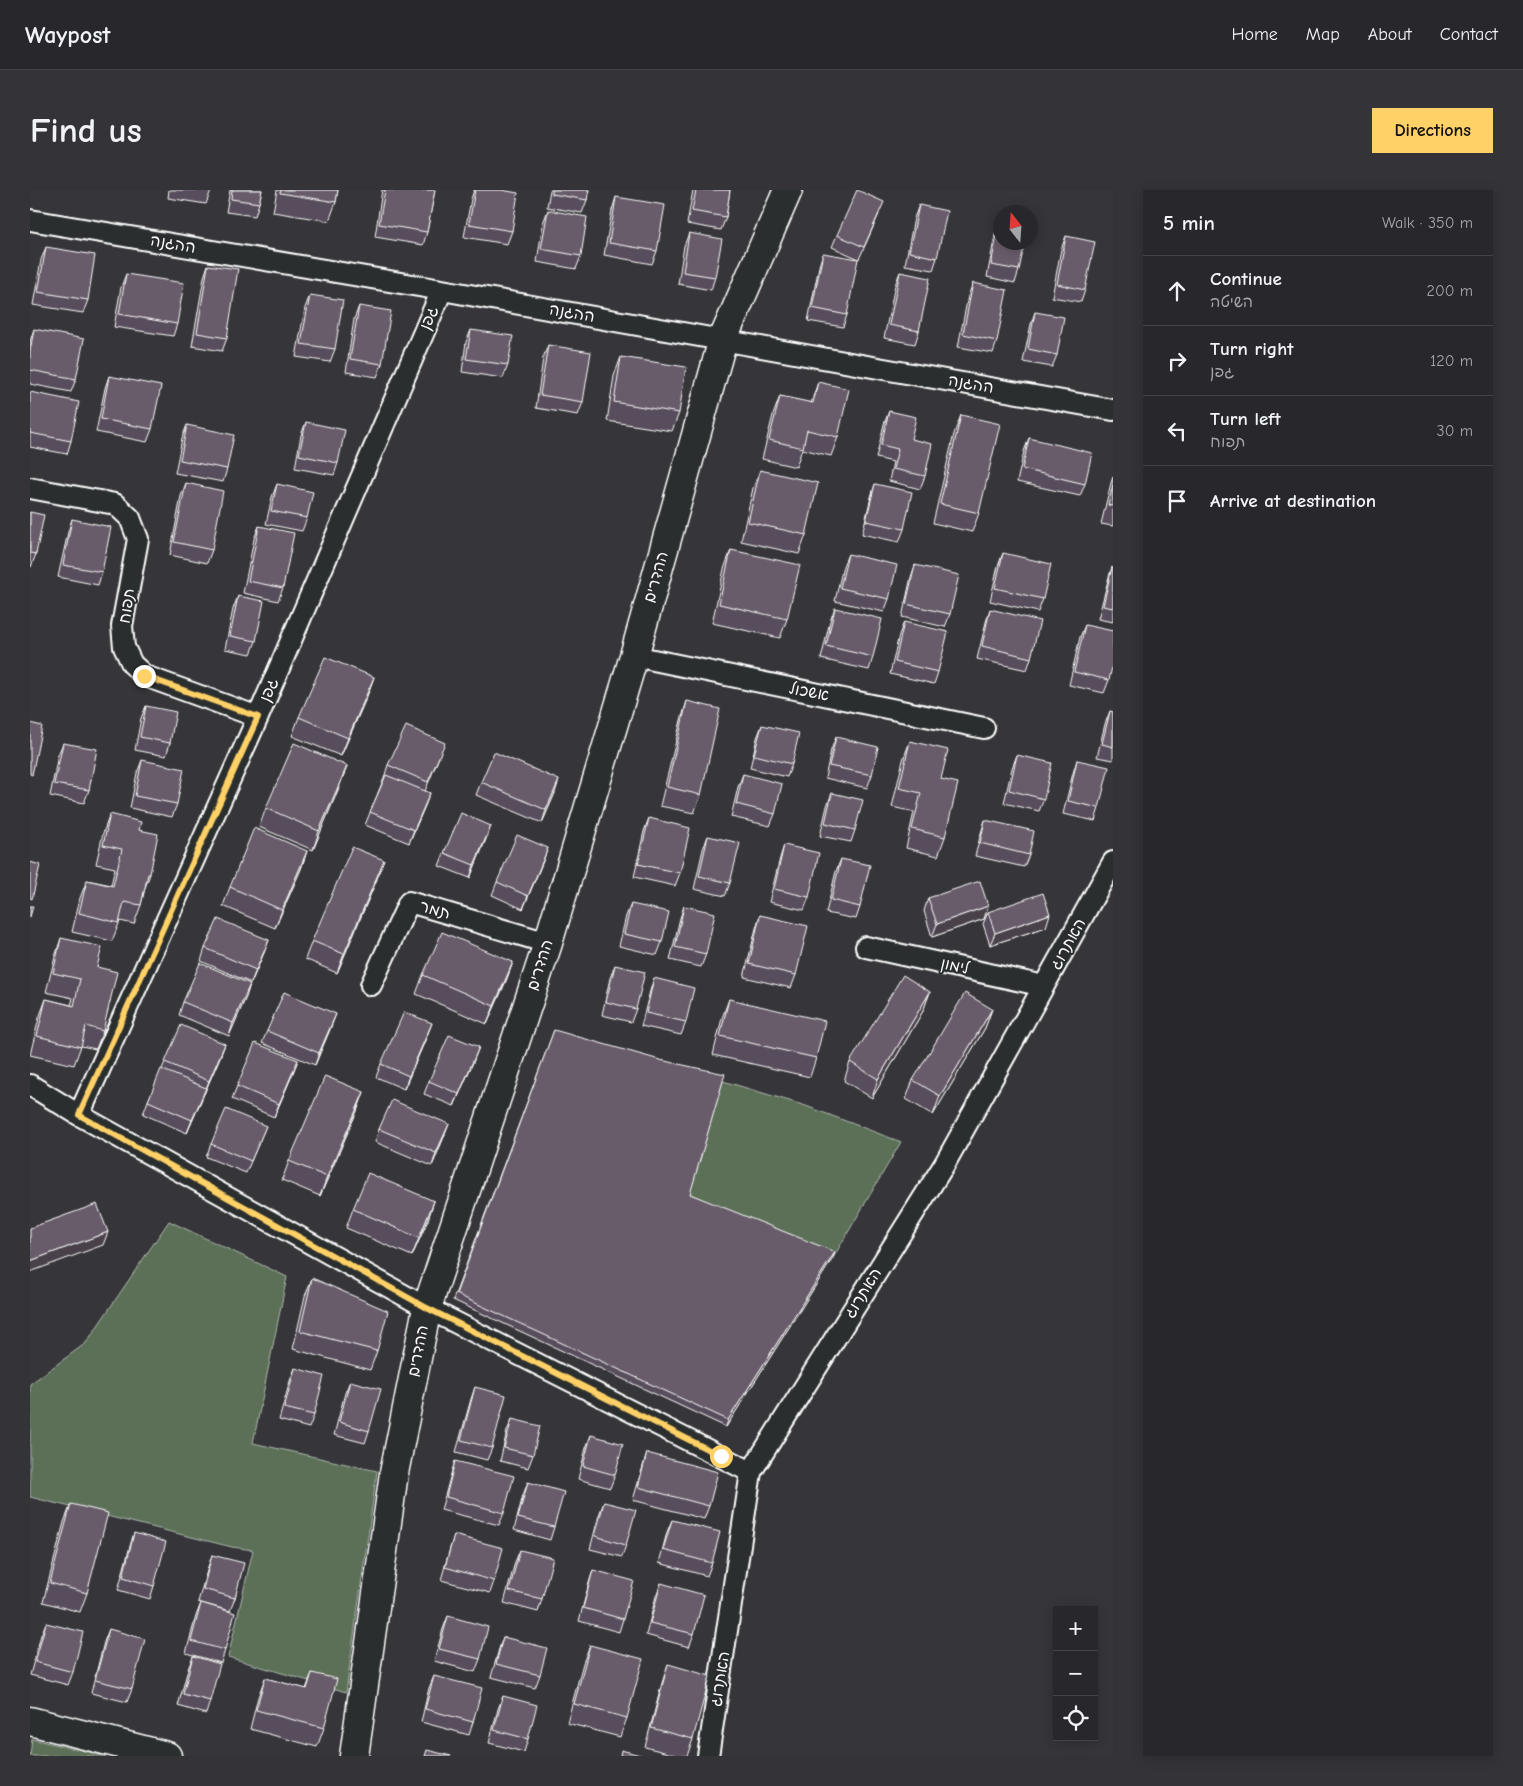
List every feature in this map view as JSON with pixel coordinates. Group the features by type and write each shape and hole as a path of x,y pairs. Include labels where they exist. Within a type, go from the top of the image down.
{"street":[{"name":"ההדרים","path":"354,1756 394,1473 427,1308 548,943 634,656 723,339 788,190"},
{"name":"ההגנה","path":"30,220 723,339 1113,410"},
{"name":"גפן","path":"79,1115 258,717 442,290"},
{"name":"תפוח","path":"30,488 115,504 130,518 138,539 122,626 124,647 132,664 144,676 258,717"},
{"name":"אשכול","path":"634,656 984,728"},
{"name":"האתרוג","path":"708,1756 751,1472 944,1165 1113,862"},
{"name":"תמר","path":"371,985 409,902 548,943"},
{"name":"לימון","path":"866,947 1044,986"},
{"path":"30,1085 79,1115 427,1308 751,1472"},
{"path":"30,1721 167,1756"}],"green space":[{"path":"723,1081 806,1106 901,1142 833,1258 688,1200"},
{"path":"169,1221 287,1277 253,1443 377,1471 346,1692 228,1657 253,1550 232,1547 30,1497 30,1384 86,1343"},
{"path":"32,1739 106,1756 30,1756"}],"building":[{"path":"232,190 262,190 259,203 231,199"},
{"path":"281,190 338,190 336,202 280,193"},
{"path":"385,190 435,190 427,232 379,224"},
{"path":"475,190 501,190 518,193 512,231 469,224"},
{"path":"552,190 589,190 587,200 552,194"},
{"path":"696,190 730,190 726,217 692,211"},
{"path":"857,190 884,202 864,247 837,235"},
{"path":"616,197 665,205 657,251 609,243"},
{"path":"919,205 947,211 937,258 909,252"},
{"path":"548,210 587,217 581,256 541,249"},
{"path":"689,233 722,239 715,277 683,272"},
{"path":"1066,236 1095,242 1085,290 1057,284"},
{"path":"46,247 95,255 88,300 38,292"},
{"path":"994,250 1023,250 1019,270 991,265"},
{"path":"823,253 858,259 847,315 812,308"},
{"path":"208,265 238,269 227,338 197,333"},
{"path":"900,272 930,278 919,331 889,325"},
{"path":"126,274 184,283 177,324 119,314"},
{"path":"973,283 1007,290 997,341 963,334"},
{"path":"310,295 343,300 335,349 301,344"},
{"path":"359,306 391,311 382,364 350,359"},
{"path":"1035,312 1064,317 1057,355 1028,349"},
{"path":"34,329 84,339 76,379 30,370 30,351"},
{"path":"471,330 513,336 508,365 466,359"},
{"path":"548,345 591,352 583,402 540,395"},
{"path":"621,357 686,367 679,413 614,402"},
{"path":"109,376 161,386 152,429 101,419"},
{"path":"818,382 849,389 838,437 807,430 803,448 769,440 780,396 813,403"},
{"path":"30,392 79,402 71,441 30,433"},
{"path":"889,411 916,417 911,439 932,444 925,476 893,469 898,449 881,445"},
{"path":"961,415 1000,424 979,513 940,504"},
{"path":"306,422 345,430 338,463 299,455"},
{"path":"187,425 234,435 227,469 180,460"},
{"path":"1029,438 1092,453 1085,484 1022,469"},
{"path":"760,470 818,483 806,535 748,522"},
{"path":"186,483 223,491 212,550 174,542"},
{"path":"277,484 313,492 307,518 271,511"},
{"path":"875,484 912,492 904,529 866,521"},
{"path":"1113,485 1113,506 1108,505"},
{"path":"30,512 44,515 36,554 30,553"},
{"path":"72,519 111,527 102,572 63,565"},
{"path":"259,526 294,533 283,588 248,581"},
{"path":"731,550 800,565 787,619 719,604"},
{"path":"1003,553 1051,564 1043,599 995,588"},
{"path":"848,554 897,565 889,599 840,588"},
{"path":"915,565 959,575 950,614 906,604"},
{"path":"1113,568 1113,608 1103,606"},
{"path":"238,596 264,601 256,641 230,636"},
{"path":"835,608 882,619 873,657 826,646"},
{"path":"990,609 1040,621 1031,658 982,646"},
{"path":"904,622 948,632 938,672 895,662"},
{"path":"1085,625 1113,631 1113,663 1109,680 1074,672"},
{"path":"325,657 374,677 348,738 299,717"},
{"path":"687,701 720,709 701,795 667,787"},
{"path":"146,706 176,712 170,743 140,737"},
{"path":"1110,711 1113,712 1113,747 1102,744"},
{"path":"30,723 42,726 32,775 30,774"},
{"path":"762,725 799,733 792,764 754,755"},
{"path":"406,726 445,743 428,782 388,765"},
{"path":"836,737 878,747 872,775 829,766"},
{"path":"910,741 948,750 941,779 958,783 945,837 912,829 921,793 899,788"},
{"path":"63,743 97,749 89,790 54,784"},
{"path":"294,743 347,766 319,831 266,808"},
{"path":"494,752 559,780 546,810 481,782"},
{"path":"1017,755 1052,763 1044,799 1009,790"},
{"path":"142,760 184,769 177,804 135,796"},
{"path":"1077,760 1109,767 1099,808 1068,801"},
{"path":"743,774 782,784 775,814 736,804"},
{"path":"386,775 430,793 414,830 370,812"},
{"path":"832,793 863,800 855,830 825,823"},
{"path":"461,813 491,826 474,865 444,853"},
{"path":"110,814 141,822 139,830 158,834 150,874 148,874 141,905 124,902 119,923 79,913 87,880 113,886 122,849 103,845"},
{"path":"649,818 690,828 680,873 638,864"},
{"path":"985,820 1034,831 1029,855 980,843"},
{"path":"254,828 307,851 282,910 230,887"},
{"path":"517,835 548,848 528,896 497,882"},
{"path":"708,836 740,843 730,883 699,876"},
{"path":"784,845 819,853 809,897 774,889"},
{"path":"352,847 384,860 344,954 312,941"},
{"path":"841,859 870,865 860,907 831,900"},
{"path":"30,862 40,865 32,899 30,898"},
{"path":"980,881 988,906 937,924 928,898"},
{"path":"1043,893 1050,914 995,933 988,912"},
{"path":"631,904 669,912 662,942 624,934"},
{"path":"30,906 33,906 30,917"},
{"path":"684,906 715,913 706,954 675,947"},
{"path":"760,915 808,926 796,975 749,964"},
{"path":"218,919 269,940 256,970 205,948"},
{"path":"442,932 513,962 494,1006 423,975"},
{"path":"61,938 102,947 97,967 117,972 103,1031 86,1026 81,1047 37,1036 46,999 74,1006 80,979 53,973"},
{"path":"200,963 250,984 233,1023 183,1002"},
{"path":"615,965 645,972 636,1009 606,1002"},
{"path":"903,975 930,992 878,1079 850,1062"},
{"path":"654,978 694,988 686,1022 646,1013"},
{"path":"284,992 336,1014 319,1053 267,1031"},
{"path":"965,993 992,1009 940,1096 913,1080"},
{"path":"729,999 825,1021 816,1058 720,1036"},
{"path":"404,1012 432,1023 409,1076 381,1064"},
{"path":"181,1025 225,1044 209,1081 165,1062"},
{"path":"554,1030 660,1060 725,1074 690,1194 835,1252 728,1420 456,1294"},
{"path":"449,1035 479,1047 459,1094 429,1081"},
{"path":"255,1043 298,1060 279,1104 237,1086"},
{"path":"161,1069 206,1088 192,1120 148,1101"},
{"path":"325,1076 364,1092 327,1177 289,1161"},
{"path":"392,1100 449,1124 436,1153 379,1129"},
{"path":"226,1109 266,1126 251,1161 211,1144"},
{"path":"368,1173 434,1201 419,1238 353,1209"},
{"path":"97,1204 108,1232 30,1261 30,1228"},
{"path":"312,1278 388,1311 377,1351 300,1331"},
{"path":"295,1368 324,1376 314,1415 284,1408"},
{"path":"350,1381 381,1389 369,1431 339,1422"},
{"path":"475,1387 506,1395 492,1448 461,1440"},
{"path":"512,1419 540,1426 533,1455 504,1448"},
{"path":"591,1435 623,1444 615,1475 583,1466"},
{"path":"647,1453 718,1472 709,1506 638,1487"},
{"path":"455,1461 514,1476 504,1513 446,1497"},
{"path":"528,1482 564,1492 554,1527 518,1518"},
{"path":"604,1502 636,1510 626,1545 595,1536"},
{"path":"71,1504 108,1513 87,1593 50,1583"},
{"path":"672,1520 720,1532 712,1563 663,1550"},
{"path":"134,1533 166,1542 154,1586 123,1577"},
{"path":"454,1535 503,1548 494,1581 445,1567"},
{"path":"520,1550 553,1558 542,1599 509,1591"},
{"path":"212,1555 244,1563 235,1598 203,1589"},
{"path":"593,1570 634,1581 623,1619 583,1608"},
{"path":"661,1583 704,1595 694,1634 650,1623"},
{"path":"201,1603 235,1613 225,1650 191,1641"},
{"path":"448,1616 488,1627 480,1659 439,1649"},
{"path":"46,1623 83,1632 73,1672 35,1662"},
{"path":"109,1629 145,1639 132,1689 95,1680"},
{"path":"503,1637 547,1648 540,1675 496,1664"},
{"path":"590,1645 643,1659 627,1718 574,1704"},
{"path":"193,1656 220,1664 210,1701 183,1694"},
{"path":"668,1664 710,1676 693,1739 651,1728"},
{"path":"312,1673 337,1679 324,1728 256,1710 265,1678 307,1689"},
{"path":"434,1676 482,1688 473,1722 425,1709"},
{"path":"503,1696 537,1705 528,1739 494,1730"},
{"path":"427,1750 451,1756 425,1756"},
{"path":"621,1750 644,1756 620,1756"}],"route":[{"path":"144,676 258,717 79,1115 427,1308 721,1456"}]}
